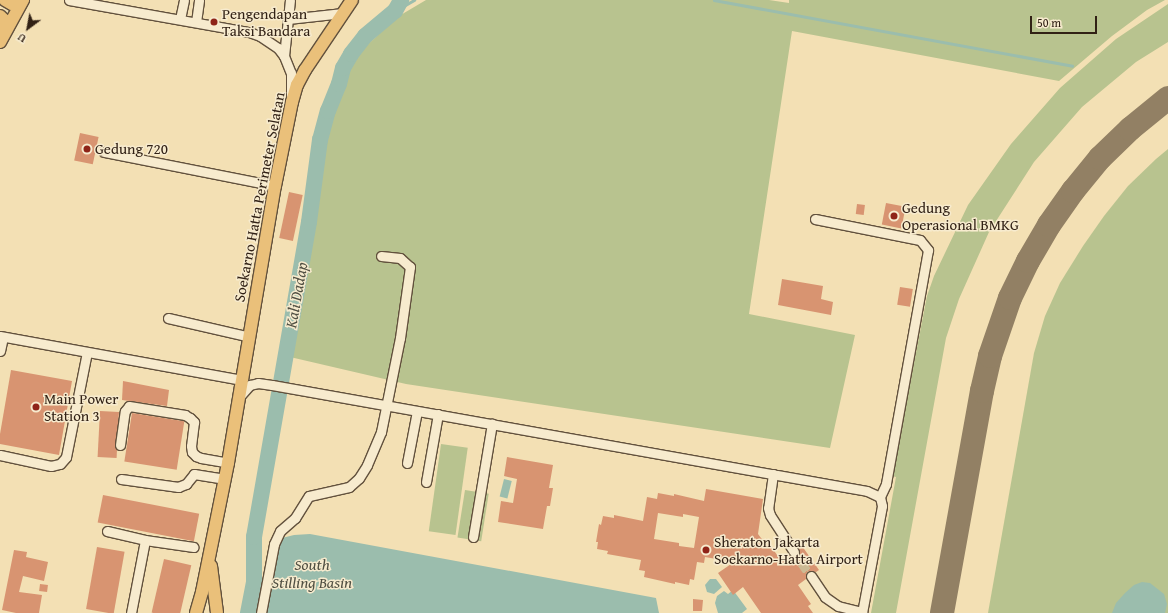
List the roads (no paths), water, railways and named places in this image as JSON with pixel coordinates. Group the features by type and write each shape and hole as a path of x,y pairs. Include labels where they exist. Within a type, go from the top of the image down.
{"main road":[{"path":"5,0 12,4 18,0"},
{"path":"0,42 23,0"},
{"name":"Soekarno Hatta Perimeter Selatan","path":"240,396 275,186 292,102 302,75 352,0"},
{"path":"0,16 4,20 0,31"},
{"path":"196,613 202,592 240,396"},
{"path":"209,557 217,613"},
{"path":"202,592 202,613"}],"street":[{"path":"69,0 196,22 249,32 260,36 278,48 284,56 290,73 292,102"},
{"path":"180,19 184,0"},
{"path":"196,22 199,0"},
{"path":"284,56 290,0"},
{"path":"288,19 343,13"},
{"path":"104,152 275,186"},
{"path":"811,576 825,597 838,606 862,613 882,506 880,497 886,484 928,256 928,250 920,240 814,219"},
{"path":"261,613 274,544 280,531 295,518 309,496 350,487 359,478 376,446 381,432 400,338 410,267 400,258 381,256"},
{"path":"168,318 250,337"},
{"path":"0,351 1,337 242,380"},
{"path":"0,455 51,466 60,464 66,457 87,352"},
{"path":"240,396 250,385 272,385 292,388 867,491 880,497"},
{"path":"120,445 125,411 129,406 186,415 194,422 191,446 192,452 201,458 228,463"},
{"path":"407,463 417,411"},
{"path":"426,482 438,414"},
{"path":"473,537 492,424"},
{"path":"121,479 178,487 186,484 194,474 224,479"},
{"path":"773,474 768,508 770,515 794,552"},
{"path":"107,532 145,540 193,547"},
{"path":"131,613 145,540"}],"water":[{"path":"504,479 512,481 507,498 500,496"},
{"name":"South Stilling Basin","path":"310,534 656,598 659,613 264,613 277,552 282,538 294,535"},
{"path":"710,579 716,579 722,587 714,594 707,592 705,585"},
{"path":"1142,582 1150,583 1164,594 1167,604 1165,613 1112,613 1116,603 1125,593 1134,585"},
{"path":"733,590 747,609 742,613 718,613 715,603 717,596 724,591 728,594"}],"waterway":[{"name":"Kali Dadap","path":"248,613 254,582 254,537 309,222 320,140 328,111 339,84 343,68 351,54 365,36 395,11 401,0"},
{"path":"395,11 414,0"},
{"path":"714,0 1072,66"}],"tunnel":[{"path":"794,552 811,576"}],"place":[{"name":"Pengendapan Taksi Bandara","path":"214,22"},
{"name":"Gedung 720","path":"87,149"},
{"name":"Gedung Operasional BMKG","path":"894,216"},
{"name":"Main Power Station 3","path":"36,407"},
{"name":"Sheraton Jakarta Soekarno-Hatta Airport","path":"706,550"}]}
